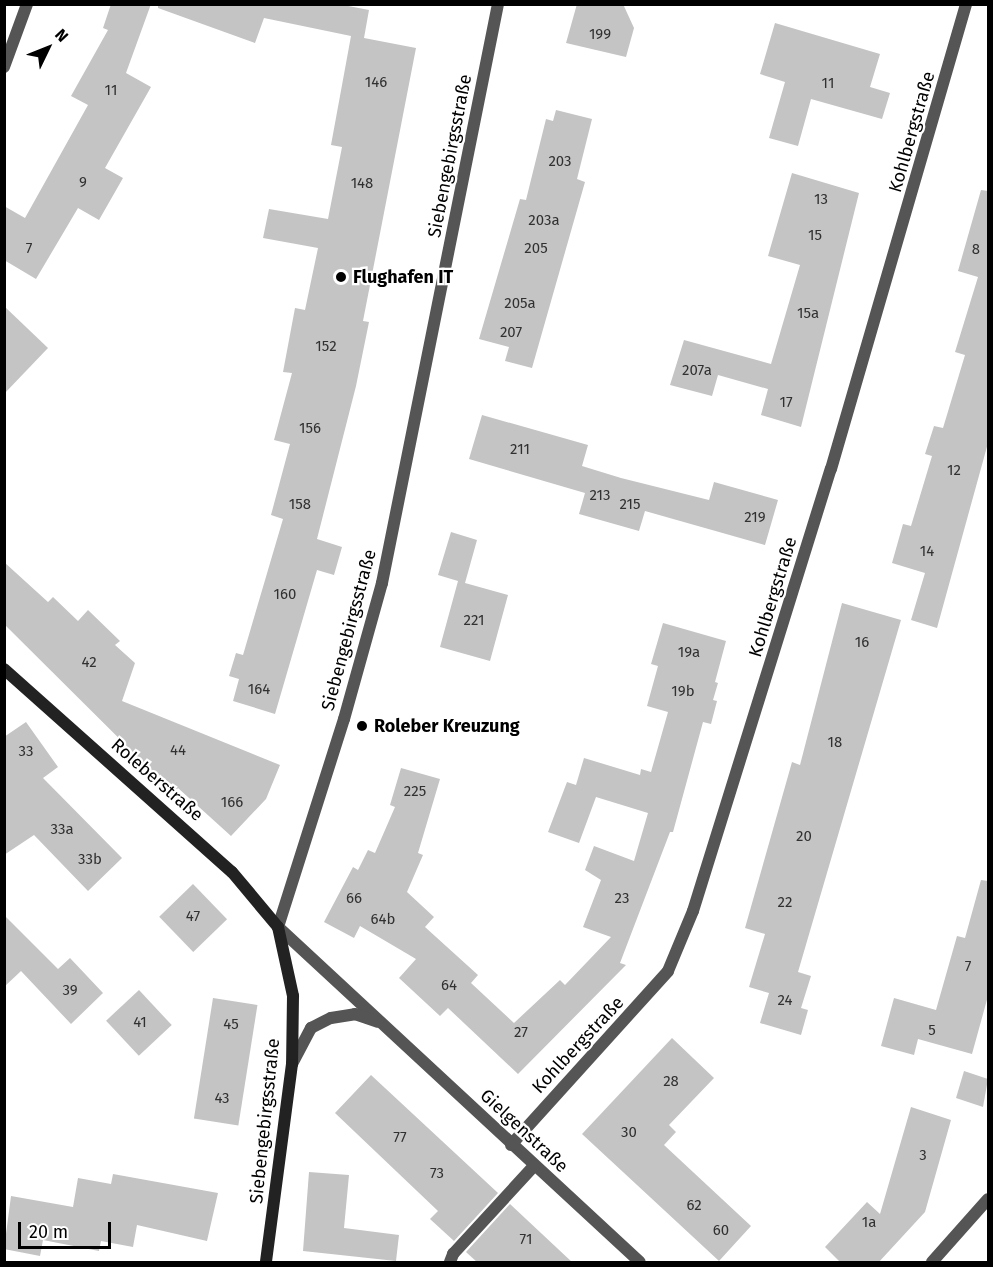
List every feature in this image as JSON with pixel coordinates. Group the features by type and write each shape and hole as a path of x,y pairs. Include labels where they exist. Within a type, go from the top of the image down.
{"main road":[{"name":"Roleberstraße","path":"4,669 232,872 278,927"},
{"name":"Siebengebirgsstraße","path":"266,1263 292,1064 292,996 278,927"}],"street":[{"path":"4,67 27,4"},
{"name":"Siebengebirgsstraße","path":"278,927 344,719 382,583 498,4"},
{"name":"Kohlbergstraße","path":"511,1145 668,971 693,911 861,370 966,4"},
{"name":"Gielgenstraße","path":"278,927 640,1263"},
{"name":"Gielgenstraße","path":"292,1064 311,1028 330,1018 355,1014 386,1025"},
{"path":"450,1263 453,1254 534,1166"},
{"path":"932,1263 988,1199"}],"building":[{"path":"111,4 151,4 126,73 151,87 105,168 123,178 99,220 78,208 36,279 4,260 4,206 25,218 88,105 71,96 108,30 103,28"},
{"path":"158,4 338,4 369,10 364,38 416,48 363,321 369,322 356,386 317,539 342,547 334,575 317,570 275,714 233,701 239,679 229,676 236,653 243,655 283,519 271,515 290,444 274,440 292,373 283,372 295,308 305,310 318,248 263,238 269,209 328,219 342,147 331,145 351,36 264,18 255,43 158,8"},
{"path":"577,4 623,4 634,28 626,57 566,43"},
{"path":"775,23 880,54 870,87 890,93 882,119 811,99 798,146 769,138 785,82 760,74"},
{"path":"556,110 592,119 577,179 585,182 532,368 505,361 509,347 479,339 520,199 526,200 546,119 553,121"},
{"path":"792,173 859,193 801,427 761,415 768,389 718,375 712,396 670,385 684,340 771,364 800,265 768,256"},
{"path":"981,190 988,191 988,443 937,628 911,620 925,573 892,563 903,524 911,526 932,456 925,454 934,426 943,428 965,355 955,352 978,277 958,271"},
{"path":"4,306 48,348 4,394"},
{"path":"482,415 588,445 582,466 621,478 709,500 714,482 778,500 765,545 645,511 639,531 579,514 585,493 469,459"},
{"path":"451,532 477,540 465,583 508,595 490,661 440,647 458,581 438,575"},
{"path":"4,562 48,602 53,597 78,621 88,610 120,641 115,645 135,663 122,701 280,765 266,799 231,836 178,788 174,793 4,624"},
{"path":"842,603 901,620 798,972 811,976 801,1008 808,1010 801,1035 760,1023 769,993 749,987 765,934 745,928 792,762 800,765"},
{"path":"663,623 726,641 715,682 718,683 713,700 717,701 711,724 703,722 673,832 670,832 620,963 626,965 518,1074 448,1008 440,1016 399,978 416,959 360,926 354,938 324,922 353,867 358,870 368,850 375,853 395,807 390,805 401,768 440,779 418,853 423,855 407,892 434,917 425,927 478,975 471,983 514,1023 560,980 565,985 611,937 583,927 601,880 585,870 594,846 634,861 648,813 596,797 579,843 548,832 567,782 576,785 584,758 640,775 641,769 651,772 668,712 647,706 658,666 651,664"},
{"path":"26,722 58,767 43,778 122,858 88,891 34,835 4,855 4,737"},
{"path":"981,880 988,881 988,996 972,1054 918,1039 914,1055 881,1046 894,998 936,1010 957,936 965,938"},
{"path":"193,884 227,919 193,952 159,917"},
{"path":"4,915 58,969 70,958 103,993 71,1024 21,971 4,987"},
{"path":"139,990 172,1025 139,1056 106,1021"},
{"path":"213,998 257,1005 238,1126 194,1118"},
{"path":"672,1038 714,1078 669,1125 676,1132 664,1145 751,1226 719,1261 582,1134"},
{"path":"964,1071 988,1079 983,1107 956,1098"},
{"path":"371,1075 498,1193 454,1241 430,1219 438,1211 335,1113"},
{"path":"911,1107 951,1120 925,1212 878,1263 841,1263 825,1247 867,1202 880,1214"},
{"path":"309,1172 349,1175 344,1228 399,1235 396,1261 303,1251"},
{"path":"113,1174 218,1193 207,1241 137,1225 133,1247 101,1241 99,1251 43,1240 40,1256 4,1249 11,1196 73,1207 78,1178 111,1184"},
{"path":"510,1204 573,1263 478,1263 466,1252"}],"place":[{"name":"Flughafen IT","path":"341,277"},
{"name":"Roleber Kreuzung","path":"362,726"}]}
